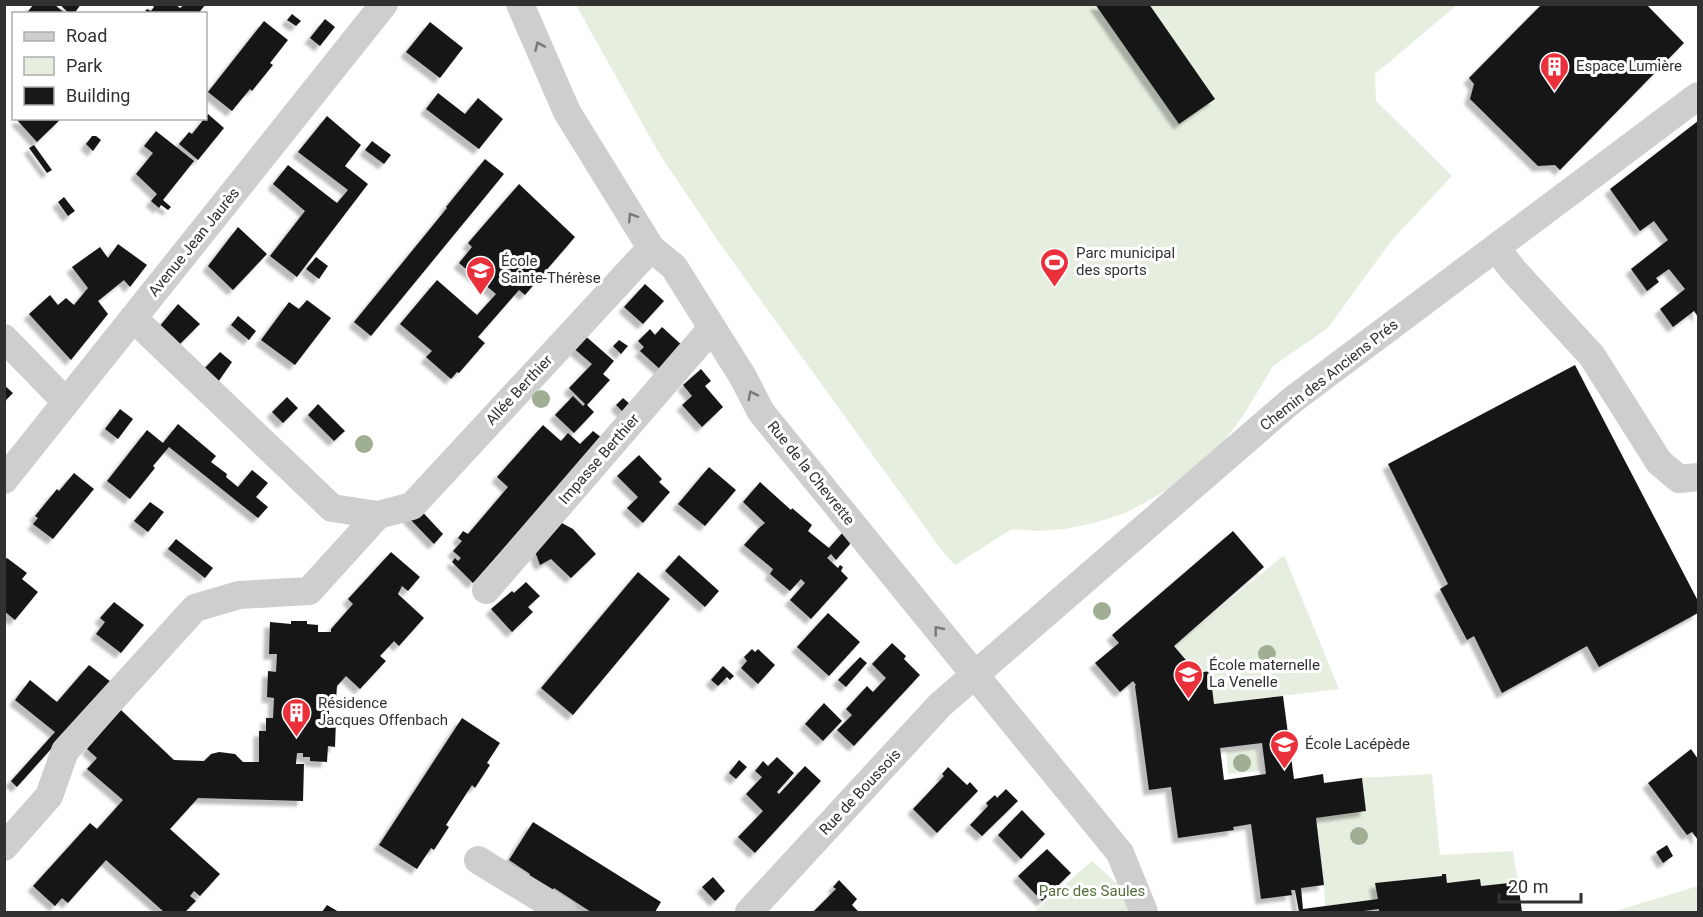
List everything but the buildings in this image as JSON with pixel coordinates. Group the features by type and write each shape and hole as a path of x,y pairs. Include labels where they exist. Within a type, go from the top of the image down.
{"street":[{"name":"Avenue Jean Jaurès","path":"4,480 384,4"},
{"name":"Rue de la Chevrette","path":"520,4 567,112 651,248 674,267 743,377 761,412 1120,853 1144,912"},
{"name":"Chemin des Anciens Prés","path":"975,675 1291,401 1698,96"},
{"name":"Allée Berthier","path":"378,515 412,506 651,248"},
{"path":"1496,248 1514,271 1592,356 1659,462 1692,482"},
{"path":"133,318 332,508 378,515"},
{"name":"Impasse Berthier","path":"486,590 712,328"},
{"path":"4,338 66,402"},
{"path":"4,847 49,796 65,751 195,608 239,595 309,591 378,515"},
{"name":"Rue de Boussois","path":"749,912 940,705 975,675"},
{"path":"478,860 563,912"}],"green space":[{"name":"Parc municipal des sports","path":"576,5 1457,5 1375,74 1376,101 1452,176 1391,241 1328,328 1273,366 1243,416 1219,448 1167,490 1126,513 1094,523 1065,529 1037,531 1012,529 955,565 943,552 723,248 660,155"},
{"path":"1284,555 1339,689 1214,704 1210,671 1197,673 1174,646"},
{"path":"1257,747 1260,771 1228,774 1226,751"},
{"path":"1432,774 1440,855 1513,851 1518,882 1481,886 1480,879 1447,883 1446,874 1442,874 1442,876 1376,883 1378,899 1325,906 1316,818 1366,811 1362,778"},
{"name":"Parc des Saules","path":"1092,861 1123,889 1134,912 1034,912"},
{"path":"1698,886 1698,912 1612,912"}],"place":[{"name":"Espace Lumière","path":"1555,92"},
{"name":"Parc municipal des sports","path":"1055,288"},
{"name":"École Sainte-Thérèse","path":"480,296"},
{"name":"École maternelle La Venelle","path":"1188,700"},
{"name":"Résidence Jacques Offenbach","path":"297,738"},
{"name":"École Lacépède","path":"1284,770"}]}
